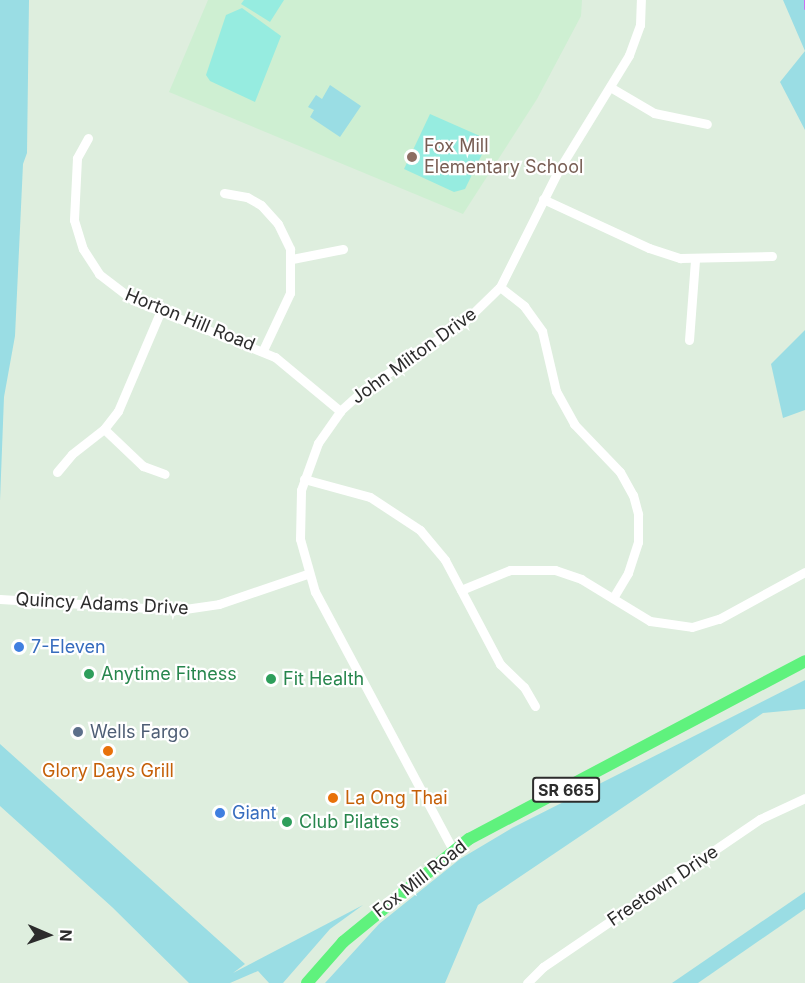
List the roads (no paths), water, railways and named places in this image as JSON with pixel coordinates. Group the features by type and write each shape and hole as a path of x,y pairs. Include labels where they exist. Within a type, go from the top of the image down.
{"main road":[{"name":"Fox Mill Road","path":"307,983 343,942 453,850 805,661"}],"street":[{"name":"John Milton Drive","path":"453,850 307,574 299,528 304,479 318,443 340,411 363,390 465,321 500,287 543,199 635,42 641,0"},
{"path":"610,87 654,113 707,124"},
{"name":"Horton Hill Road","path":"88,138 77,158 73,204 83,249 109,284 133,300 263,350 289,366 340,411"},
{"path":"224,193 248,197 271,214 285,236 292,259 290,293 263,350"},
{"path":"543,199 649,248 695,260 751,254 772,256"},
{"path":"292,259 343,249"},
{"path":"689,340 695,260"},
{"path":"500,287 524,306 542,331 564,409 585,437 620,472 633,495 638,514 638,542 628,573 613,598"},
{"path":"57,472 72,454 105,429 126,399 161,310"},
{"path":"105,429 143,466 165,474"},
{"path":"304,479 370,497 402,515 436,547 500,664 524,687 535,706"},
{"path":"461,590 502,572 541,568 581,579 650,621 692,627 719,619 805,572"},
{"name":"Quincy Adams Drive","path":"0,599 178,610 219,604 307,574"},
{"name":"Freetown Drive","path":"527,983 543,967 760,819 805,798"}],"waterway":[{"path":"805,0 805,9"}],"place":[{"name":"Fox Mill Elementary School","path":"412,157"},
{"name":"7-Eleven","path":"19,647"},
{"name":"Anytime Fitness","path":"89,674"},
{"name":"Fit Health","path":"271,679"},
{"name":"Wells Fargo","path":"78,732"},
{"name":"Glory Days Grill","path":"108,751"},
{"name":"La Ong Thai","path":"333,798"},
{"name":"Giant","path":"220,813"},
{"name":"Club Pilates","path":"287,822"}]}
